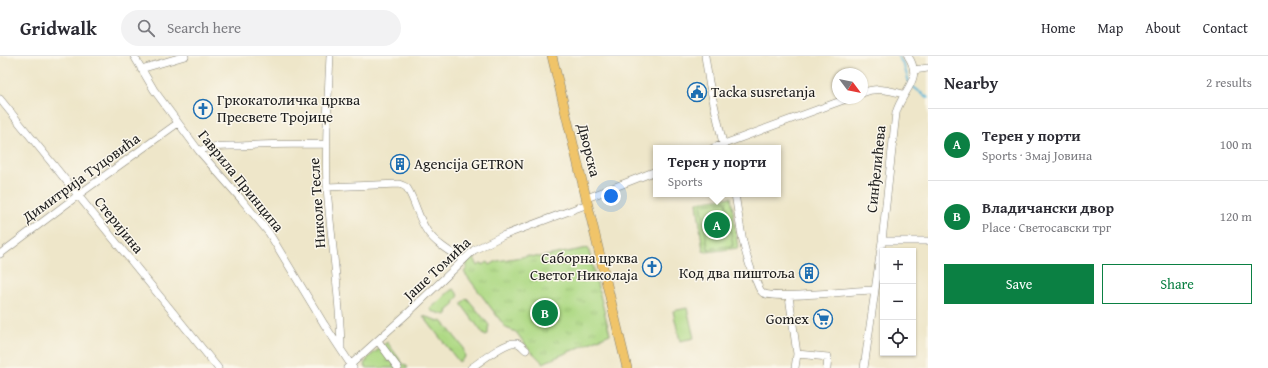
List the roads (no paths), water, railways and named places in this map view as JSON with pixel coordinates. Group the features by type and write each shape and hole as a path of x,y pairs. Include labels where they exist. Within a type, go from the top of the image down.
{"main road":[{"name":"Дворска","path":"552,56 627,368"}],"street":[{"name":"Гаврила Принципа","path":"134,56 141,69 199,151 269,233 324,324 341,348 351,367"},
{"path":"141,69 185,56"},
{"name":"Николе Тесле","path":"330,56 326,144 327,187 341,348"},
{"path":"705,56 723,145"},
{"name":"Синђелићева","path":"864,368 882,241 894,122 897,107 913,79 914,70 908,56"},
{"path":"914,70 928,68"},
{"path":"868,91 883,89 905,92"},
{"name":"Стеријина","path":"0,99 218,368"},
{"path":"726,145 833,104"},
{"name":"Димитрија Туцовића","path":"0,254 78,195 178,123"},
{"path":"199,151 205,148 224,146 264,144 326,144"},
{"name":"Јаше Томића","path":"351,367 474,250 488,242 653,172"},
{"path":"327,187 403,185 408,189 426,230 448,250 463,260"},
{"path":"735,197 745,253 760,290 763,293 768,295 789,296 876,290"},
{"path":"882,241 928,240"},
{"path":"789,296 797,354 795,368"},
{"path":"378,341 398,368"},
{"path":"472,368 495,351 513,343 520,344 526,350"},
{"path":"797,354 828,356 827,368"}],"waterway":[{"path":"898,56 904,66 909,82"},
{"path":"912,86 928,98"}],"place":[{"name":"Tacka susretanja","path":"697,92"},
{"name":"Гркокатоличка црква Пресвете Тројице","path":"203,109"},
{"name":"Agencija GETRON","path":"400,164"},
{"name":"Терен у порти","path":"717,225"},
{"name":"Саборна црква Светог Николаја","path":"652,267"},
{"name":"Код два пиштоља","path":"809,273"},
{"name":"Владичански двор","path":"545,313"},
{"name":"Gomex","path":"823,319"}]}
